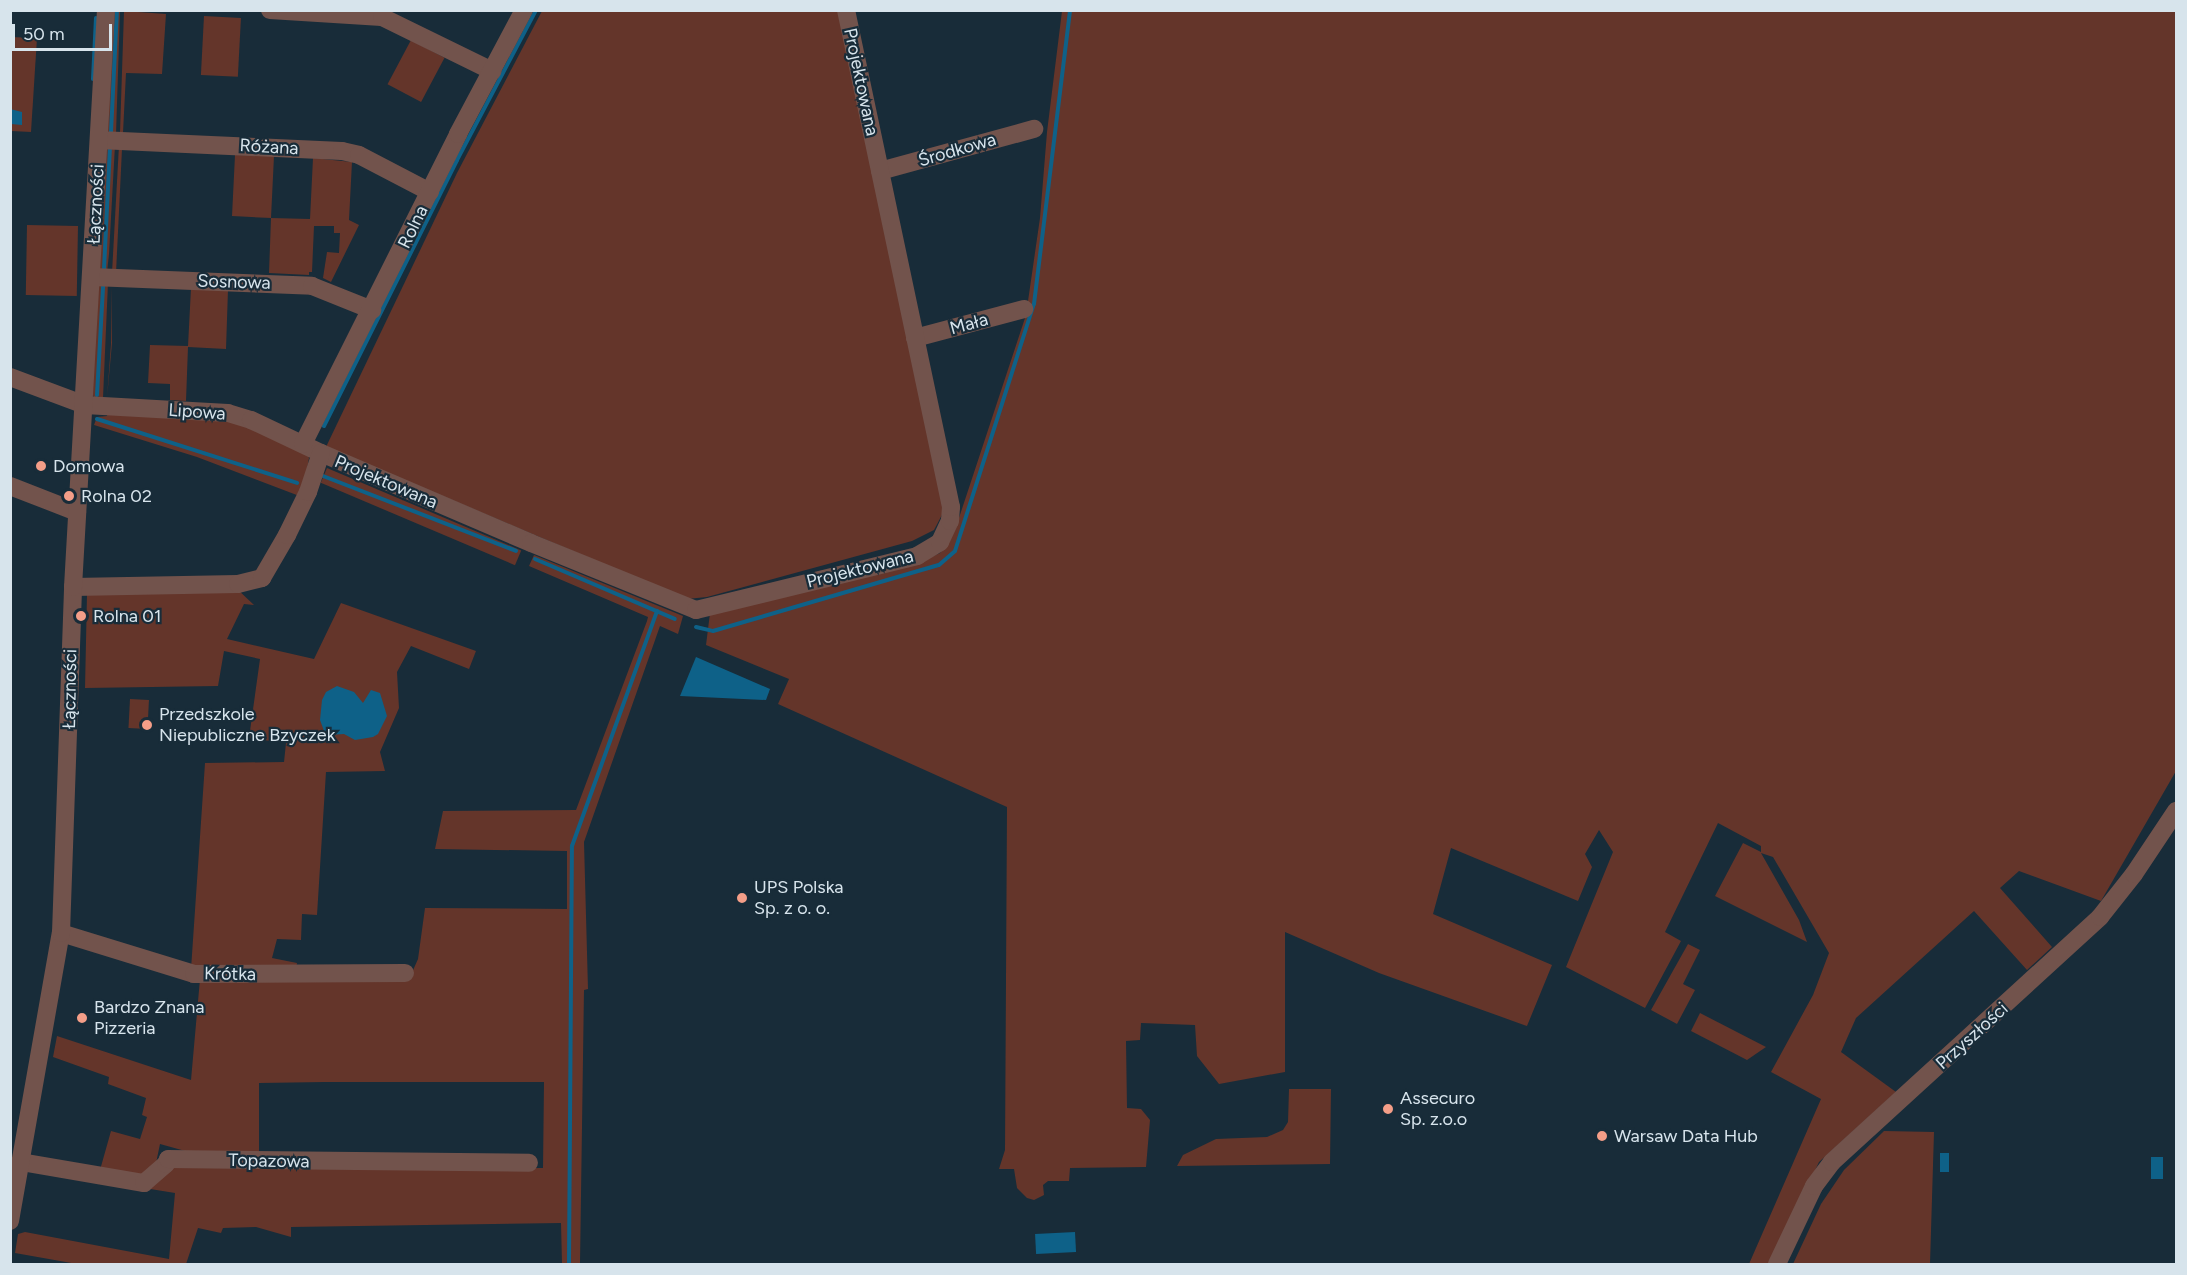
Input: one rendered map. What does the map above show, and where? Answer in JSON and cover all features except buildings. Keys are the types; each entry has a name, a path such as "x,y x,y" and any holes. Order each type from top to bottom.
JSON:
{"street":[{"name":"Łączności","path":"10,1221 61,933 73,587 106,10"},
{"path":"270,10 382,17 492,71"},
{"name":"Rolna","path":"303,444 524,10"},
{"name":"Projektowana","path":"303,444 626,583 696,610 917,556 940,542 950,521 951,507 846,10"},
{"name":"Środkowa","path":"880,171 1034,129"},
{"name":"Różana","path":"99,140 342,151 359,155 430,192"},
{"name":"Sosnowa","path":"92,277 312,286 372,310"},
{"name":"Mała","path":"915,338 1024,309"},
{"name":"Lipowa","path":"10,377 85,405 228,413 257,422 303,444"},
{"path":"73,587 238,584 262,578 288,535 308,492 321,453"},
{"path":"10,486 77,512"},
{"name":"Przyszłości","path":"1777,1264 1814,1186 1832,1162 2100,917 2134,874 2176,811"},
{"name":"Krótka","path":"61,933 203,975 405,973"},
{"name":"Topazowa","path":"21,1162 144,1183 168,1159 529,1163"}],"shaded area":[{"path":"112,11 120,11 116,134 107,131"},
{"path":"124,11 166,14 162,74 126,73 123,133 120,132"},
{"path":"542,11 841,11 944,511 934,530 912,541 707,597 687,599 326,447 457,173"},
{"path":"1062,11 2176,11 2176,771 2101,901 2019,871 2000,888 2052,947 2027,970 1974,911 1856,1018 1841,1052 1896,1092 1819,1162 1770,1264 1749,1264 1821,1099 1771,1072 1813,995 1829,953 1773,857 1761,853 1799,920 1807,942 1715,896 1743,843 1761,852 1761,846 1718,823 1665,932 1681,941 1645,1008 1566,967 1613,852 1599,830 1585,854 1592,867 1578,901 1451,848 1433,914 1552,965 1527,1026 1379,973 1285,932 1285,1072 1219,1084 1197,1056 1195,1025 1141,1023 1140,1040 1126,1041 1127,1108 1141,1109 1150,1120 1146,1167 1070,1168 1069,1181 1048,1181 1043,1185 1044,1195 1034,1200 1027,1198 1017,1188 1014,1169 999,1169 1005,1150 1007,807 778,704 789,679 706,645 710,613 929,558 940,553 948,543 955,530 1026,315 1040,218 1047,132"},
{"path":"204,16 241,18 238,77 201,75"},
{"path":"10,37 37,38 31,132 11,131"},
{"path":"411,40 445,58 421,102 388,84"},
{"path":"115,145 107,272 99,269 106,146"},
{"path":"119,145 122,149 116,273 112,273"},
{"path":"235,155 274,156 271,218 232,216"},
{"path":"313,158 352,162 349,220 359,225 331,282 323,278 327,252 339,253 340,233 334,233 334,226 314,226 312,272 309,272 309,275 269,273 271,218 310,219"},
{"path":"27,225 78,226 77,296 26,295"},
{"path":"98,283 108,283 103,398 97,396 96,400 92,394"},
{"path":"112,285 112,343 107,398 111,344"},
{"path":"191,288 228,290 226,349 188,347 186,401 170,400 170,384 148,383 150,345 188,346"},
{"path":"108,412 240,422 306,451 309,458 302,497 197,457 94,425 97,417 107,416"},
{"path":"327,468 521,550 515,565 321,483"},
{"path":"534,555 683,616 678,634 660,626 584,842 588,989 584,990 580,1264 562,1264 561,1223 291,1227 291,1237 256,1227 223,1228 221,1233 198,1228 186,1264 77,1264 15,1253 18,1234 25,1232 169,1259 175,1193 144,1188 177,1164 291,1169 543,1168 544,1082 325,1082 259,1083 259,1154 196,1154 160,1144 155,1168 142,1177 100,1170 111,1131 140,1139 147,1117 142,1115 146,1098 108,1084 109,1077 53,1057 57,1036 191,1080 200,979 410,977 418,959 425,908 567,909 567,851 435,849 443,811 576,810 647,621 648,617 529,566"},
{"path":"236,588 254,605 244,604 227,639 314,659 341,603 476,651 469,669 411,646 397,672 399,708 380,752 385,771 326,772 317,915 302,914 301,940 277,939 272,958 297,963 296,969 191,969 205,763 284,762 286,743 249,738 260,659 224,651 218,686 85,688 87,594"},
{"path":"130,699 149,700 147,729 128,728"},
{"path":"1688,944 1700,950 1683,984 1695,990 1677,1024 1651,1010"},
{"path":"1700,1013 1766,1047 1747,1060 1691,1031"},
{"path":"1289,1089 1331,1089 1330,1164 1177,1166 1183,1155 1216,1139 1267,1137 1283,1130 1288,1122"},
{"path":"1884,1131 1934,1132 1930,1264 1793,1264 1821,1204 1844,1170"}],"water":[{"path":"10,109 22,112 22,125 11,124"},
{"path":"696,657 770,689 766,700 680,696"},
{"path":"337,686 354,692 363,703 371,690 380,693 387,716 378,734 355,740 344,734 329,735 324,731 320,720 322,700 326,692"},
{"path":"1940,1153 1949,1153 1949,1172 1940,1172"},
{"path":"2151,1157 2163,1157 2163,1179 2151,1179"},
{"path":"1075,1232 1076,1252 1036,1254 1035,1234"}],"waterway":[{"path":"111,132 117,10"},
{"path":"324,426 457,160 536,10"},
{"path":"696,627 713,631 939,565 955,551 1034,304 1070,10"},
{"path":"93,79 96,18"},
{"path":"104,269 110,147"},
{"path":"97,395 103,286"},
{"path":"97,419 297,483"},
{"path":"323,476 516,551"},
{"path":"535,559 675,619"},
{"path":"569,1264 572,846 657,611"}],"place":[{"name":"Domowa","path":"41,466"},
{"name":"Rolna 02","path":"69,496"},
{"name":"Rolna 01","path":"81,616"},
{"name":"Przedszkole Niepubliczne Bzyczek","path":"147,725"},
{"name":"UPS Polska Sp. z o. o.","path":"742,898"},
{"name":"Bardzo Znana Pizzeria","path":"82,1018"},
{"name":"Assecuro Sp. z.o.o","path":"1388,1109"},
{"name":"Warsaw Data Hub","path":"1602,1136"}]}
